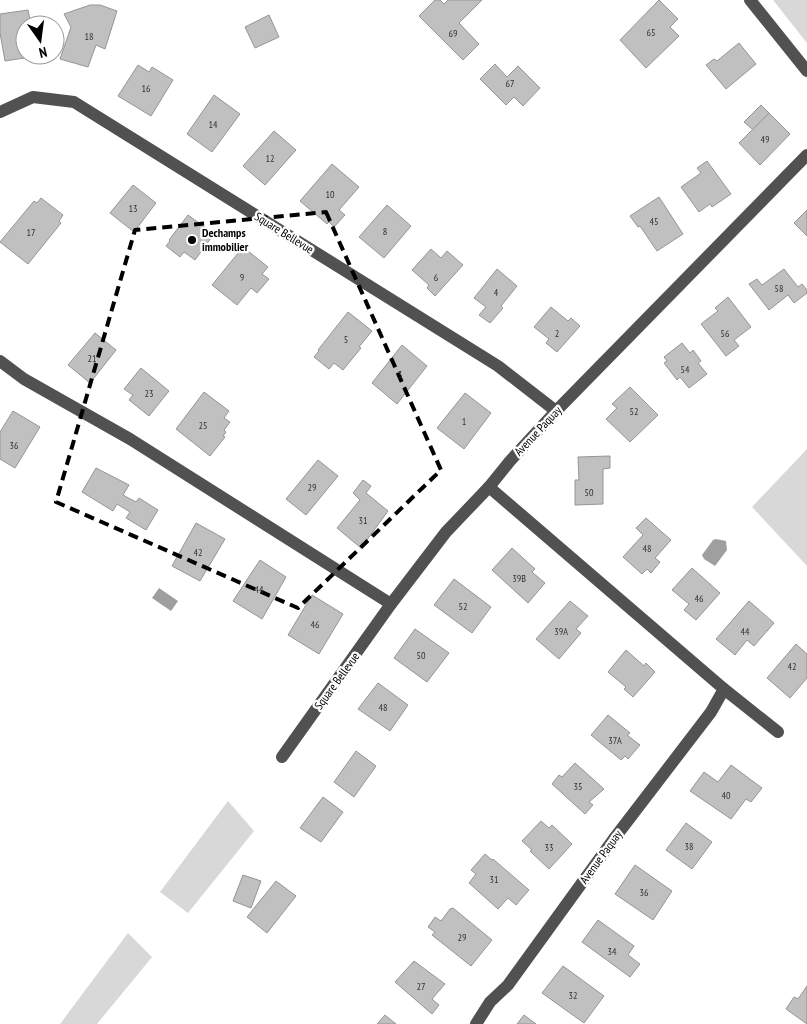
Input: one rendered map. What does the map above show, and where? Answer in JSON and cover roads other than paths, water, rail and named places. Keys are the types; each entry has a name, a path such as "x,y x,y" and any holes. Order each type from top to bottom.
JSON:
{"street":[{"path":"750,0 807,71"},
{"name":"Square Bellevue","path":"0,112 33,97 74,102 498,366 556,411"},
{"name":"Avenue Paquay","path":"489,487 556,411 807,155"},
{"path":"0,361 24,378 130,439 391,604"},
{"path":"489,487 724,689 778,732"},
{"name":"Square Bellevue","path":"282,757 391,604 446,532 489,487"},
{"name":"Avenue Paquay","path":"476,1024 490,1002 508,985 613,840 711,712 724,689"}],"place":[{"name":"Dechamps immobilier","path":"192,240"}]}
